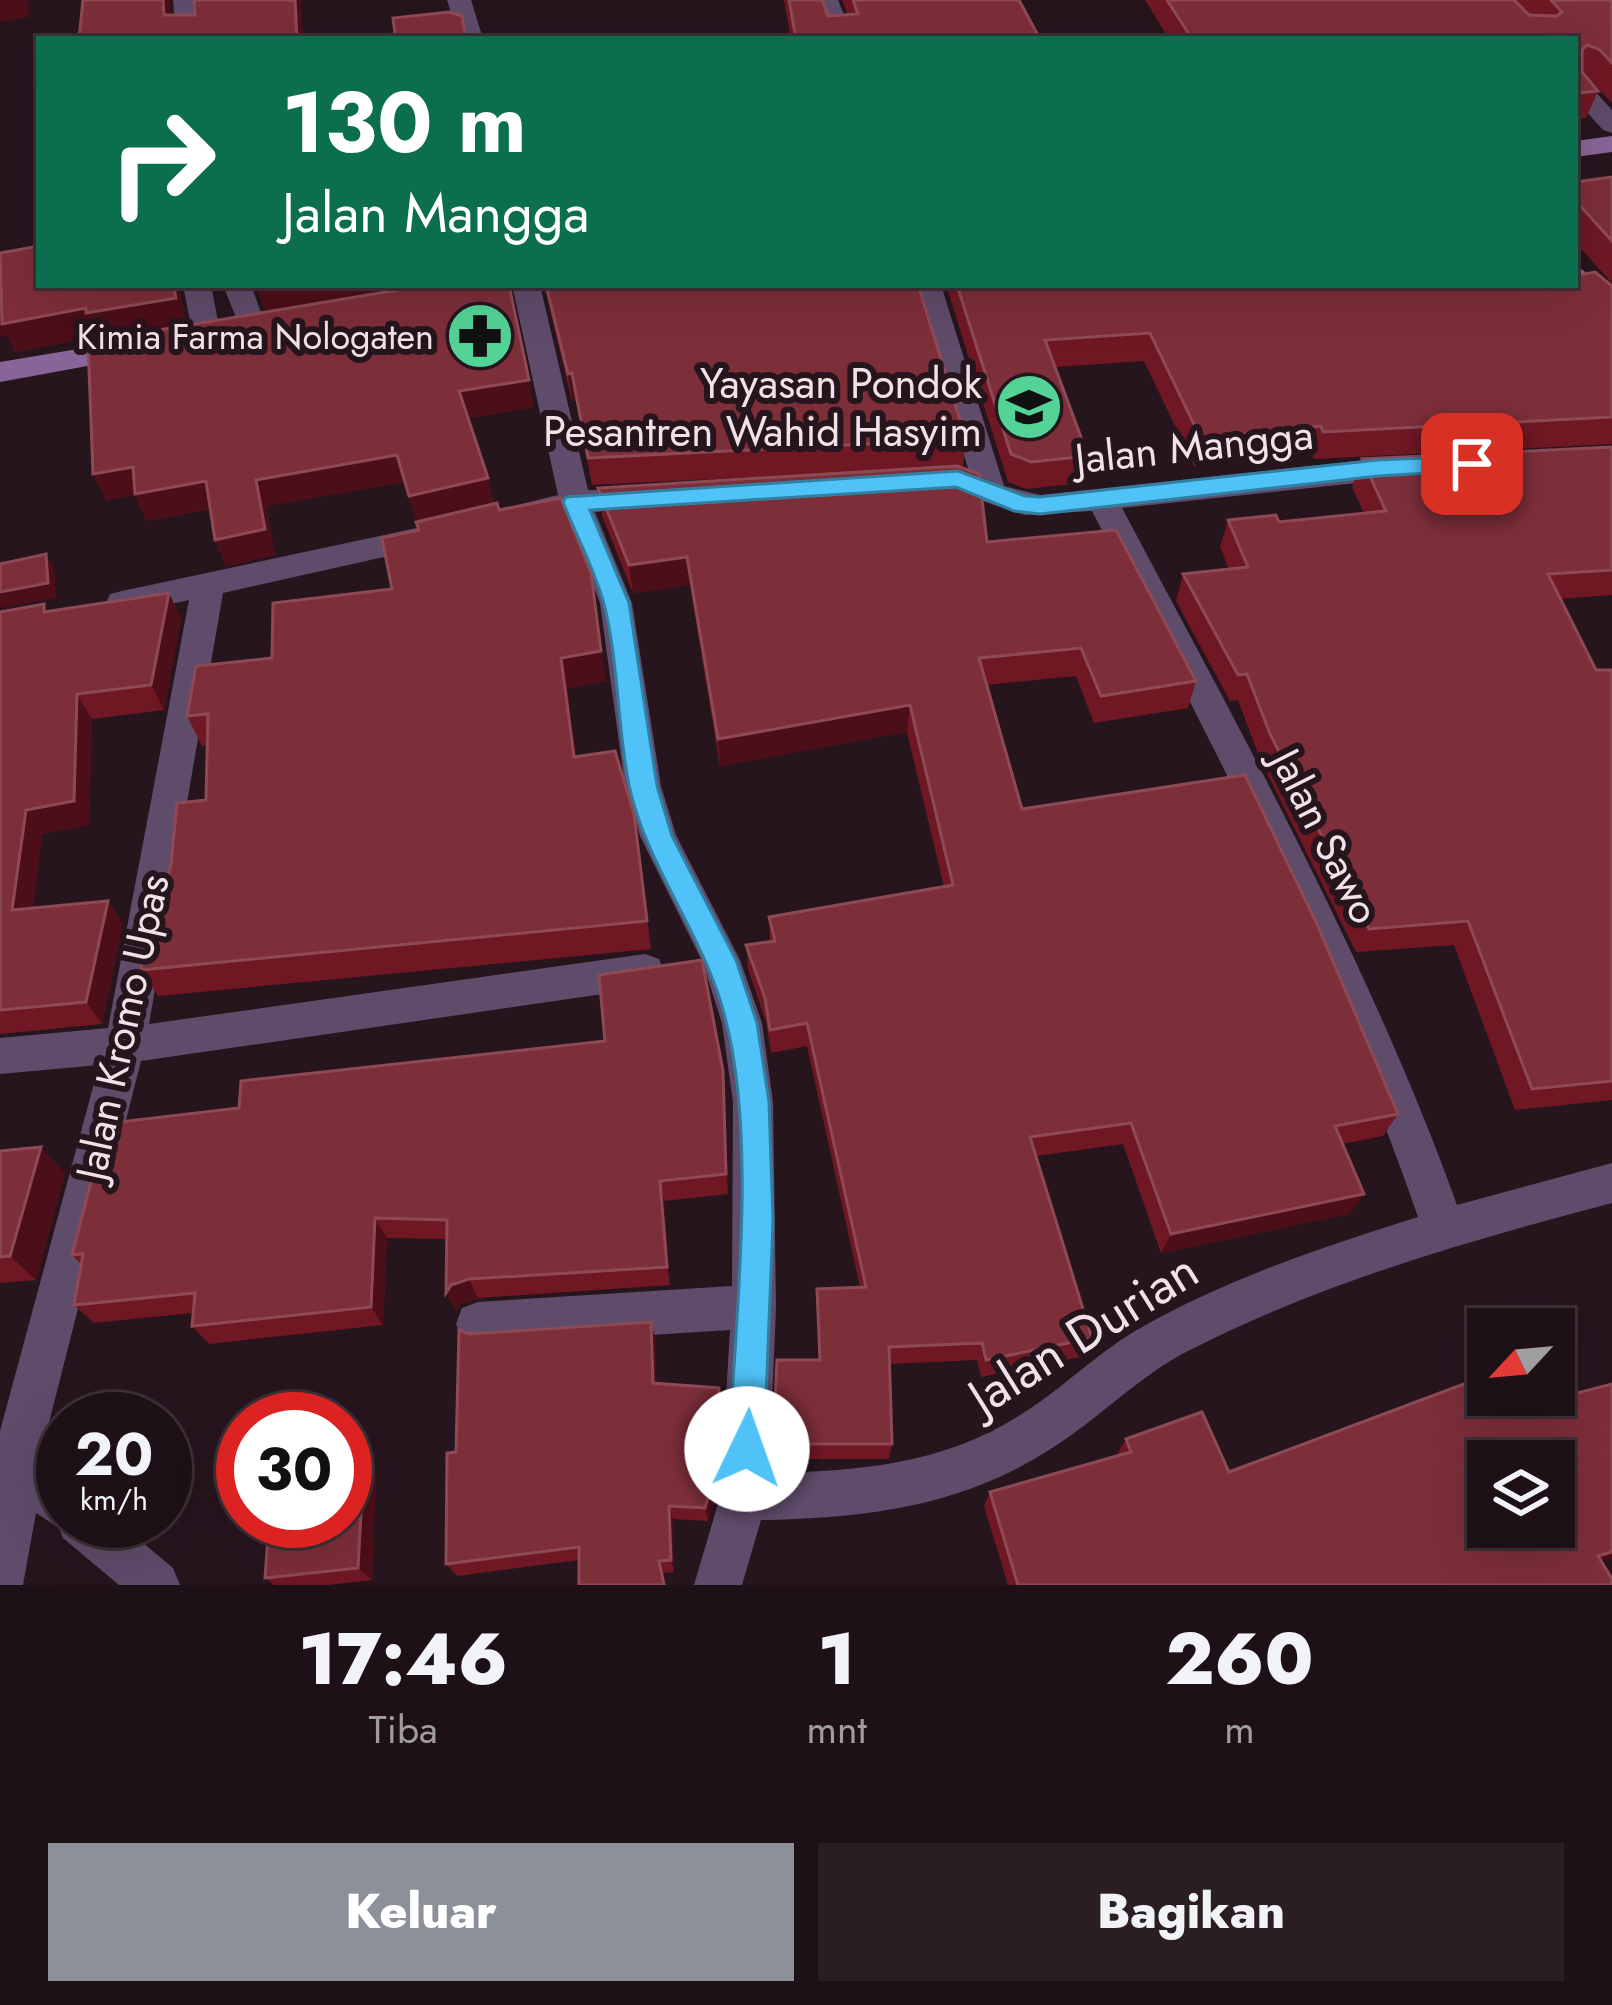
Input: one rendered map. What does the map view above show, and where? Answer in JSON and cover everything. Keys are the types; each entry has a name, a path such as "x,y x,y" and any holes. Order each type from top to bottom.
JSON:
{"main road":[{"path":"1578,149 1612,144"},
{"path":"1578,277 1612,305"},
{"path":"0,372 265,327"}],"street":[{"path":"185,0 188,36"},
{"path":"459,0 470,36"},
{"path":"826,0 841,36"},
{"path":"1578,87 1612,125"},
{"path":"184,340 195,288"},
{"path":"239,288 265,327"},
{"path":"527,288 574,502 616,603 643,786 658,836 721,960 742,1023 753,1102 754,1307 745,1497 718,1585"},
{"path":"928,288 990,491"},
{"name":"Jalan Mangga","path":"890,483 958,479 1022,505 1425,466"},
{"path":"92,608 208,587 574,502 687,496"},
{"name":"Jalan Sawo","path":"1101,499 1345,969 1443,1226"},
{"name":"Jalan Kromo Upas","path":"0,1582 12,1522 8,1461 125,1045 208,587"},
{"path":"0,1056 125,1045 721,960"},
{"name":"Jalan Durian","path":"745,1497 862,1494 968,1471 1033,1434 1167,1337 1263,1292 1443,1226 1612,1184"},
{"path":"478,1324 754,1307"},
{"path":"8,1461 36,1484"},
{"path":"112,1548 156,1585"}],"building":[{"path":"83,0 163,0 164,15 195,15 194,0 295,0 297,36 79,36"},
{"path":"789,0 822,0 828,16 858,14 853,0 1019,0 1038,36 795,36"},
{"path":"1167,0 1514,0 1529,15 1557,16 1562,12 1551,0 1612,0 1612,63 1599,49 1587,45 1582,50 1582,72 1598,91 1578,93 1578,36 1190,36"},
{"path":"449,12 462,16 465,36 374,36 395,34 393,18"},
{"path":"1612,177 1612,241 1578,203 1578,182"},
{"path":"36,247 36,288 174,288 176,298 2,324 0,253"},
{"path":"1595,272 1612,286 1612,417 1323,432 1321,426 1201,439 1150,333 1045,340 1088,456 1031,462 1011,454 958,288 1578,288 1578,275"},
{"path":"409,288 510,288 529,380 459,391 488,478 409,496 397,455 256,480 265,529 215,540 206,481 135,494 133,467 93,474 88,342"},
{"path":"547,288 919,288 966,439 588,458 572,373 568,374"},
{"path":"1612,447 1612,570 1548,574 1596,670 1612,670 1612,1081 1532,1089 1468,921 1369,929 1270,734 1247,674 1238,675 1183,574 1248,567 1228,520 1276,515 1279,522 1386,511 1362,459"},
{"path":"957,466 979,474 987,542 1116,530 1196,681 1101,696 1081,648 979,658 1022,809 1245,775 1317,924 1398,1114 1335,1126 1364,1194 1171,1234 1131,1123 1030,1137 1092,1338 986,1360 982,1343 889,1347 892,1444 773,1444 777,1360 820,1360 817,1289 866,1287 807,1023 770,1030 765,998 746,945 775,941 769,917 953,885 910,705 718,739 687,557 629,565 598,488"},
{"path":"561,498 591,573 601,651 561,658 574,757 615,751 634,814 647,921 141,970 155,891 165,890 171,864 177,803 206,800 208,714 187,716 196,666 272,658 273,603 392,589 382,538 419,530 416,522 497,503 499,510"},
{"path":"46,554 48,583 0,592 0,564"},
{"path":"169,593 151,685 77,694 74,801 26,810 12,910 108,901 86,1002 0,1010 0,612 44,604 44,612"},
{"path":"702,960 723,1071 726,1174 660,1181 667,1267 469,1279 451,1285 446,1293 447,1220 375,1218 371,1307 192,1326 195,1293 74,1305 83,1254 72,1255 100,1147 116,1146 119,1122 239,1108 241,1081 605,1041 599,975"},
{"path":"41,1147 10,1256 0,1257 0,1151"},
{"path":"651,1322 653,1383 719,1388 713,1483 705,1508 669,1506 671,1560 659,1561 664,1585 579,1585 579,1547 446,1564 447,1453 456,1452 459,1330 470,1334"},
{"path":"1467,1383 1467,1416 1575,1416 1575,1394 1612,1384 1612,1552 1598,1556 1612,1585 1018,1585 990,1492 1131,1452 1126,1439 1202,1412 1229,1472"},
{"path":"267,1548 359,1548 358,1568 265,1578"}],"place":[{"name":"Kimia Farma Nologaten","path":"480,336"},
{"name":"Yayasan Pondok Pesantren Wahid Hasyim","path":"1029,407"}],"route":[{"path":"747,1449 757,1220 753,1102 742,1023 721,960 658,836 643,786 616,603 574,502 958,479 1022,505 1040,506 1378,468 1472,464"}]}
